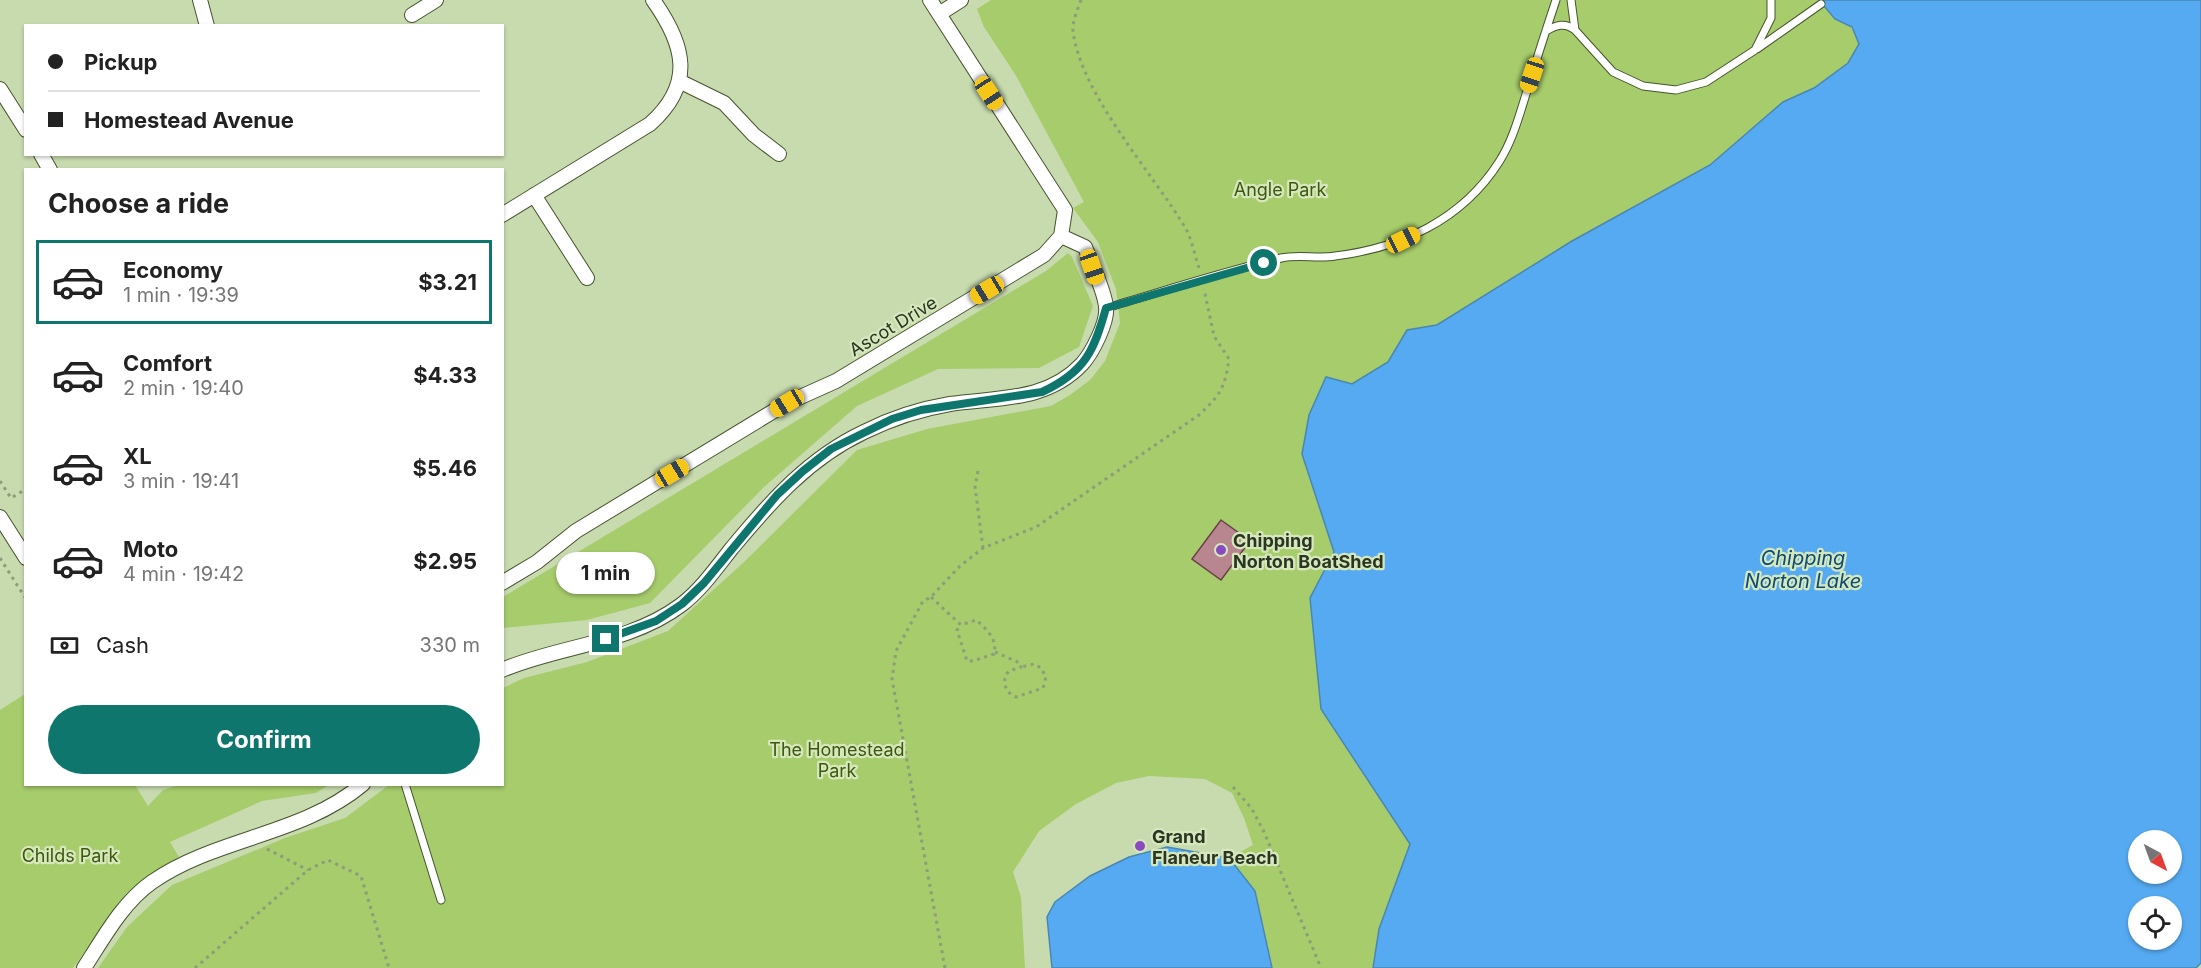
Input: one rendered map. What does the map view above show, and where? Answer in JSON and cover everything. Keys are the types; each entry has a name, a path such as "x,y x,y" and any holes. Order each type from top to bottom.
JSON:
{"street":[{"path":"200,0 206,24"},
{"path":"412,15 436,0"},
{"path":"504,215 650,124 664,112 673,98 682,64 680,48 672,30 653,0"},
{"path":"504,669 528,659 626,634 656,621 682,604 704,583 777,495 831,449 892,419 921,410 1042,392 1057,385 1083,363 1097,342 1106,308 1085,247 1061,236 1065,210 930,0"},
{"path":"939,14 961,0"},
{"path":"679,81 724,103 754,135 779,154"},
{"path":"0,89 24,127"},
{"path":"534,195 587,278"},
{"name":"Ascot Drive","path":"504,582 537,562 576,531 787,403 836,381 1044,255 1061,236"},
{"path":"0,517 24,555"},
{"path":"84,968 128,903 151,882 192,860 306,820 333,807 360,786"}],"lane":[{"path":"1106,308 1284,258 1332,257 1373,251 1434,225 1456,210 1478,189 1498,163 1511,140 1556,0"},
{"path":"1571,0 1575,30"},
{"path":"1755,50 1771,18 1771,0"},
{"path":"1546,31 1561,25 1570,26 1613,72 1643,86 1676,90 1706,82 1821,4"},
{"path":"406,786 441,900"}],"path":[{"path":"945,968 892,679 896,651 923,601 931,597 960,566 983,548 1036,527 1199,415 1214,401 1226,382 1229,359 1214,336 1202,280 1188,232 1095,91 1080,57 1073,29 1081,0"},
{"path":"978,471 975,487 983,548"},
{"path":"0,481 11,498 24,490"},
{"path":"0,558 24,596"},
{"path":"931,597 961,625"},
{"path":"995,652 988,631 976,620 961,625 957,630 967,661 973,662 995,652 1018,661 1021,667"},
{"path":"1034,664 1041,668 1046,677 1043,688 1016,697 1010,694 1005,687 1005,676 1009,671 1021,667 1034,664"},
{"path":"1233,787 1252,809 1264,832 1321,968"},
{"path":"265,848 308,870"},
{"path":"195,968 308,870 328,860 361,876 389,968"}],"green space":[{"path":"991,0 1822,0 1835,19 1851,27 1859,44 1848,63 1814,88 1783,102 1710,165 1572,241 1437,325 1407,330 1388,362 1352,384 1327,378 1302,454 1334,552 1310,598 1321,709 1410,844 1379,929 1373,968 1272,968 1255,891 1229,858 1253,845 1232,793 1205,779 1149,776 1116,783 1076,804 1039,831 1013,872 1021,897 1025,968 98,968 127,927 172,885 285,838 345,818 388,786 504,786 504,688 524,678 587,662 668,631 743,563 857,450 927,429 1051,406 1090,380 1105,361 1120,323 1116,289 1098,242 1073,208 1084,202 1015,74 984,27 977,9"},
{"path":"1068,253 1072,257 1093,306 1079,347 1039,368 938,369 857,406 764,487 650,603 587,620 504,628 504,596 1046,271"},
{"name":"Childs Park","path":"24,695 24,786 136,786 148,806 163,790 175,786 327,786 316,793 262,801 170,842 179,857 128,892 73,968 0,968 0,710"}],"water":[{"name":"Chipping Norton Lake","path":"1819,0 2201,0 2201,963 2196,968 1373,968 1379,929 1410,844 1321,709 1310,598 1334,552 1302,454 1309,415 1326,377 1352,384 1388,362 1407,330 1437,325 1572,241 1710,165 1783,102 1814,88 1848,63 1859,44 1852,27 1835,19"},
{"path":"1167,847 1229,858 1255,891 1272,968 1052,968 1047,917 1055,902 1090,876 1129,857"}],"building":[{"name":"Chipping Norton BoatShed","path":"1221,520 1250,541 1221,580 1192,559"}],"place":[{"name":"Chipping Norton BoatShed","path":"1221,550"},
{"name":"Grand Flaneur Beach","path":"1140,846"}],"route":[{"path":"606,639 626,634 656,621 682,604 704,583 777,495 831,449 892,419 921,410 1042,392 1057,385 1083,363 1097,342 1106,308 1264,263"}],"park label":[{"name":"Angle Park","path":"1280,189"},
{"name":"The Homestead Park","path":"837,759"}]}
